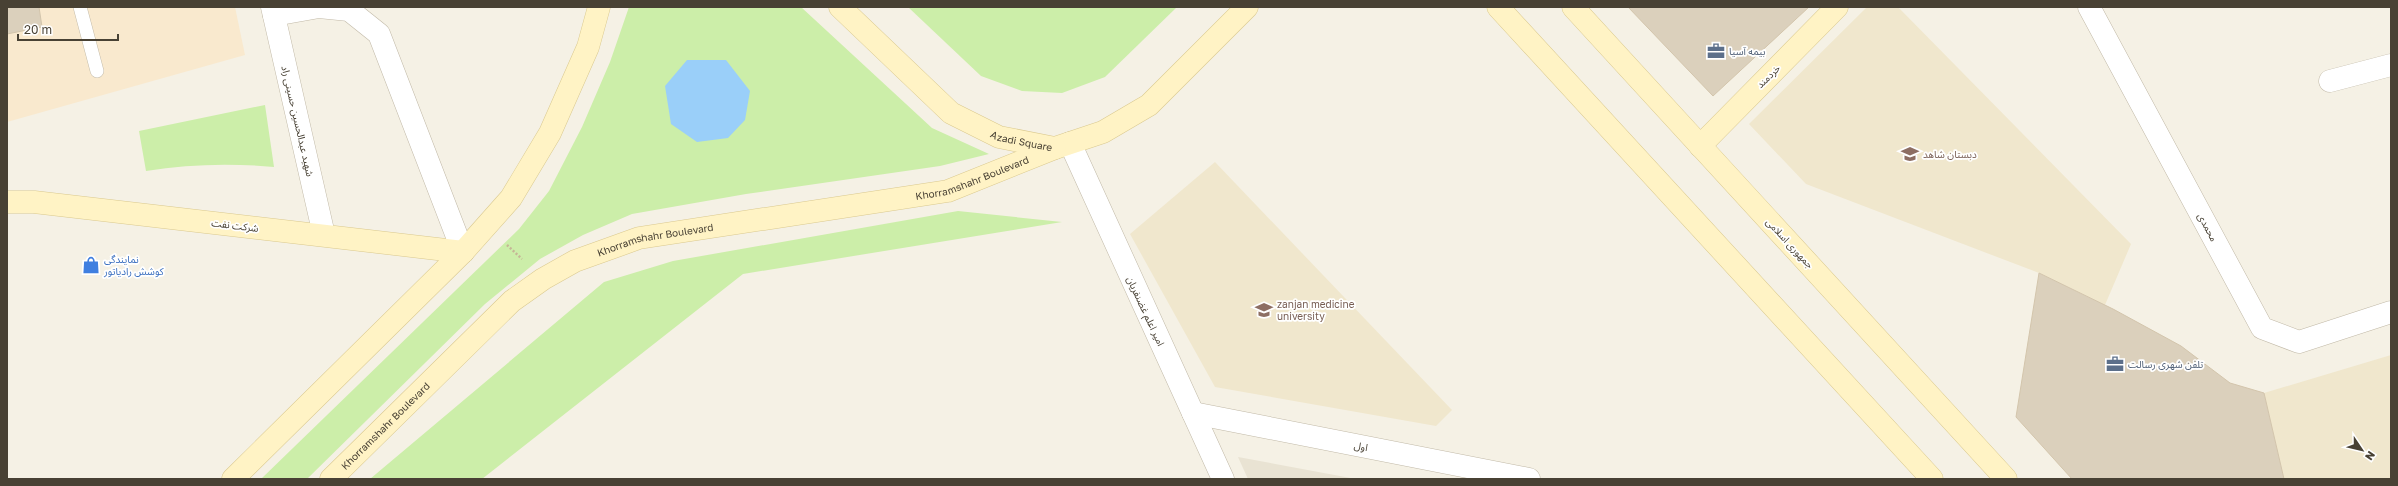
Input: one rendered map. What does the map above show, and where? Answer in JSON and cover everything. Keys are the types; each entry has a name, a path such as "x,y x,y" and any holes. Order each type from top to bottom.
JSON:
{"main road":[{"path":"233,479 463,252 511,198 550,134 588,47 600,7"},
{"name":"Azadi Square","path":"840,7 951,113 998,137 1062,146 1103,132 1149,105 1247,7"},
{"path":"1498,7 1932,479"},
{"name":"جمهوری اسلامی","path":"1573,7 2006,479"},
{"name":"خردمند","path":"1700,146 1837,7"},
{"name":"Khorramshahr Boulevard","path":"331,479 512,301 543,279 575,261 639,238 948,191 1062,146"},
{"name":"شرکت نفت","path":"7,202 34,202 463,252"}],"street":[{"path":"273,11 319,7 349,10 379,34 463,252"},
{"name":"محمدی","path":"2089,7 2262,328 2299,342 2391,312"},
{"name":"شهید عبدالحسین حسینی راد","path":"273,11 324,236"},
{"path":"2330,81 2391,65"},
{"name":"امیر اعلم غضنفریان","path":"1062,146 1193,413 1223,479"},
{"name":"اول","path":"1193,413 1529,479"}],"lane":[{"path":"80,7 97,71"}],"path":[{"path":"486,225 543,279"}],"shaded area":[{"path":"7,7 235,7 245,55 7,122"},
{"name":"دبستان شاهد","path":"1867,7 1898,7 2131,244 2105,305 2039,273 1806,184 1749,124"},
{"name":"zanjan medicine university","path":"1215,162 1452,410 1436,426 1215,387 1130,234"},
{"path":"2391,355 2391,479 2284,479 2264,393"},
{"path":"1238,457 1356,479 1248,479"}],"green space":[{"path":"629,7 801,7 932,128 989,154 940,166 746,194 632,214 583,235 540,259 485,304 307,479 261,479 519,229 549,191 582,127 610,62"},
{"path":"908,7 1177,7 1105,77 1062,93 1022,91 981,76"},
{"path":"265,105 274,167 210,165 146,171 139,131"},
{"path":"958,211 1062,222 743,274 482,479 370,479 604,282 673,261"}],"water":[{"path":"687,60 726,60 750,91 745,120 728,138 697,142 671,124 665,86"}],"building":[{"path":"7,7 39,7 42,27 7,34"},
{"name":"بیمه آسیا","path":"1628,7 1809,7 1713,96"},
{"name":"تلفن شهری رسالت","path":"2039,273 2113,309 2181,346 2230,383 2264,393 2284,479 2072,479 2016,417"}],"place":[{"name":"بیمه آسیا","path":"1716,51"},
{"name":"دبستان شاهد","path":"1910,154"},
{"name":"نمایندگی کوشش رادیاتور","path":"91,265"},
{"name":"zanjan medicine university","path":"1264,310"},
{"name":"تلفن شهری رسالت","path":"2115,364"}]}
